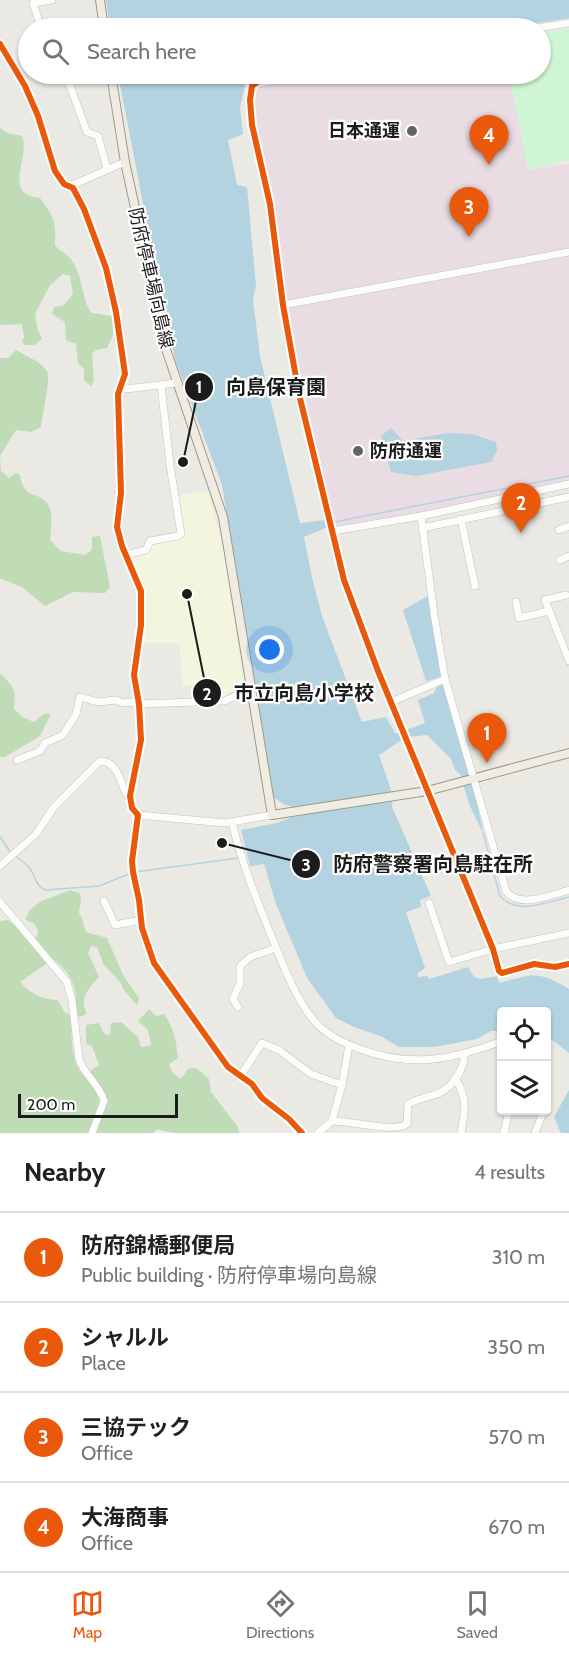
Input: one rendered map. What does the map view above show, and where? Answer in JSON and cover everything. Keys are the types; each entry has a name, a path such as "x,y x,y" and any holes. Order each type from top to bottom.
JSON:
{"main road":[{"path":"100,0 103,18"},
{"name":"防府停車場向島線","path":"113,84 125,162 166,349 223,517 272,815"},
{"path":"272,815 427,790 569,753"}],"street":[{"path":"38,18 33,3 52,0"},
{"path":"551,26 569,23"},
{"path":"0,44 18,74"},
{"path":"24,84 38,116 55,171 64,184 73,188 84,209 111,284 125,374 117,405 121,493 117,527 142,599 134,675 139,704 140,748 130,796 132,808 138,815 232,822 272,815"},
{"path":"69,84 87,132 98,136 107,169"},
{"path":"255,84 251,89 252,125 270,204 283,305 299,394 344,580 378,671 493,949 499,971 502,974 534,964 555,967 569,964"},
{"path":"70,186 125,162"},
{"path":"283,305 569,252"},
{"path":"121,387 126,389 176,383"},
{"path":"126,555 146,550 150,541 181,534 161,385"},
{"path":"333,531 421,516 569,484"},
{"path":"422,528 569,497"},
{"path":"421,516 445,679 506,891 514,898 526,900 569,890"},
{"path":"462,519 476,586"},
{"path":"559,530 569,525"},
{"path":"560,560 569,556"},
{"path":"566,595 545,600 569,661"},
{"path":"516,602 519,618 549,611"},
{"path":"392,702 445,679"},
{"path":"17,760 40,751 45,743 63,735 76,714 80,697 98,702 116,700 139,704 225,701 252,687"},
{"path":"0,866 36,834 54,807 100,761 104,760 112,764 126,794 130,796"},
{"path":"138,815 132,861 148,950 161,975 228,1067 252,1084 262,1098 289,1119 302,1133"},
{"path":"232,822 276,948 298,995 313,1018 328,1033 349,1045 381,1057 398,1060 433,1059 464,1054 497,1042"},
{"path":"104,901 115,925 141,920"},
{"path":"0,902 70,988 82,1069 99,1090 104,1101 92,1133"},
{"path":"429,903 449,962 493,949 569,933"},
{"path":"238,1007 233,999 240,983 240,966 250,957 276,948"},
{"path":"241,1075 262,1043 279,1050 312,1074 342,1085"},
{"path":"318,1133 332,1121 342,1085 349,1045"},
{"path":"332,1121 400,1132 407,1124 410,1103 440,1092 455,1078 464,1063 464,1054"},
{"path":"455,1078 464,1100 465,1115 461,1133"},
{"path":"504,1133 508,1115"},
{"path":"535,1133 542,1115"}],"shaded area":[{"path":"256,84 511,84 528,170 569,164 569,484 333,531 299,394 270,204 252,125 251,89"},
{"path":"208,491 223,548 244,683 221,698 220,683 183,686 179,643 142,643 146,601 129,555 149,551 152,542 184,538 178,495"}],"green space":[{"path":"569,29 569,160 528,170 511,84 551,84 551,32"},
{"path":"0,128 7,133 22,136 24,144 20,182 22,190 28,195 40,198 48,210 54,225 55,245 76,268 85,301 91,313 112,316 113,335 107,348 96,350 92,354 94,381 91,386 84,380 84,369 78,363 76,344 66,340 65,322 52,314 54,307 63,306 73,294 70,276 63,274 50,285 35,314 42,339 34,345 25,345 22,342 24,337 22,324 0,325"},
{"path":"16,350 37,362 47,371 46,398 41,427 31,432 16,430 0,456 0,358 8,358"},
{"path":"0,456 1,471 9,478 16,473 20,475 25,489 41,498 49,506 50,540 61,551 85,555 92,550 92,537 100,536 110,587 105,593 73,592 45,606 23,588 0,578"},
{"path":"0,673 13,689 14,709 24,718 34,722 44,714 51,714 40,736 5,757 0,757"},
{"path":"70,890 79,893 81,898 79,913 86,932 107,938 124,977 139,998 137,1005 104,965 97,947 91,946 88,953 99,977 84,998 87,1014 79,1017 72,981 66,971 53,959 20,982 37,995 58,1000 64,1012 72,1016 72,1047 83,1075 99,1065 92,1046 86,1044 86,1025 99,1023 104,1034 110,1035 111,1023 121,1022 138,1037 141,1047 151,1045 148,1030 138,1021 149,1009 156,1016 164,1014 172,1030 178,1058 169,1064 172,1072 181,1079 188,1069 196,1068 209,1079 211,1092 238,1127 239,1133 174,1133 157,1129 153,1133 0,1133 0,921 8,920 15,926 23,926 31,936 37,937 38,931 35,924 26,920 28,913 43,900"}],"water":[{"path":"106,0 569,0 569,18 551,21 551,18 109,18"},
{"path":"120,84 245,84 240,108 243,134 228,140 237,185 247,187 256,286 253,299 260,356 300,523 326,520 328,527 304,537 322,616 362,722 386,717 395,733 400,733 403,739 379,755 393,796 392,807 431,896 420,900 421,907 406,912 425,968 418,973 418,977 428,976 429,979 468,967 474,977 481,979 497,976 499,983 520,977 542,976 558,983 569,989 569,1053 551,1039 551,1007 497,1007 497,1031 491,1031 477,1039 435,1047 399,1047 380,1036 336,1018 307,978 276,904 264,864 250,866 241,830 277,823 294,816 294,807 285,805 273,797 222,485 176,362 163,307"},
{"path":"391,428 403,441 448,433 472,434 496,442 497,451 491,462 416,476 391,472 381,436"},
{"path":"428,596 441,677 426,681 403,610"},
{"path":"442,683 477,801 483,833 469,804 460,774 455,770 451,759 427,735 408,737 406,730 425,723 418,700 434,693 438,684"},
{"path":"569,1090 569,1133 561,1133 554,1117"}],"waterway":[{"path":"334,522 569,476"},
{"path":"483,833 500,896 507,902 533,906 569,897"},
{"path":"0,837 11,853"},
{"path":"15,856 28,866 37,884 45,890 99,886 131,873"},
{"path":"135,872 238,858"}],"cycle path":[{"path":"0,44 18,74"},
{"path":"24,84 38,116 55,171 64,184 73,188 84,209 106,268 116,312 125,374 118,394 121,493 117,527 122,546 141,591 141,625 134,675 139,704 141,740 130,796 132,808 138,815 132,861 142,928 154,963 228,1067 252,1084 262,1098 289,1119 302,1133"},
{"path":"255,84 252,86 250,100 252,125 270,204 283,305 299,394 344,580 378,671 493,949 499,971 502,973 534,964 555,967 569,964"}],"place":[{"name":"日本通運","path":"412,131"},
{"name":"大海商事","path":"489,165"},
{"name":"三協テック","path":"469,237"},
{"name":"防府通運","path":"358,451"},
{"name":"向島保育園","path":"183,462"},
{"name":"シャルル","path":"521,533"},
{"name":"市立向島小学校","path":"187,594"},
{"name":"防府錦橋郵便局","path":"487,763"},
{"name":"防府警察署向島駐在所","path":"222,843"}]}
